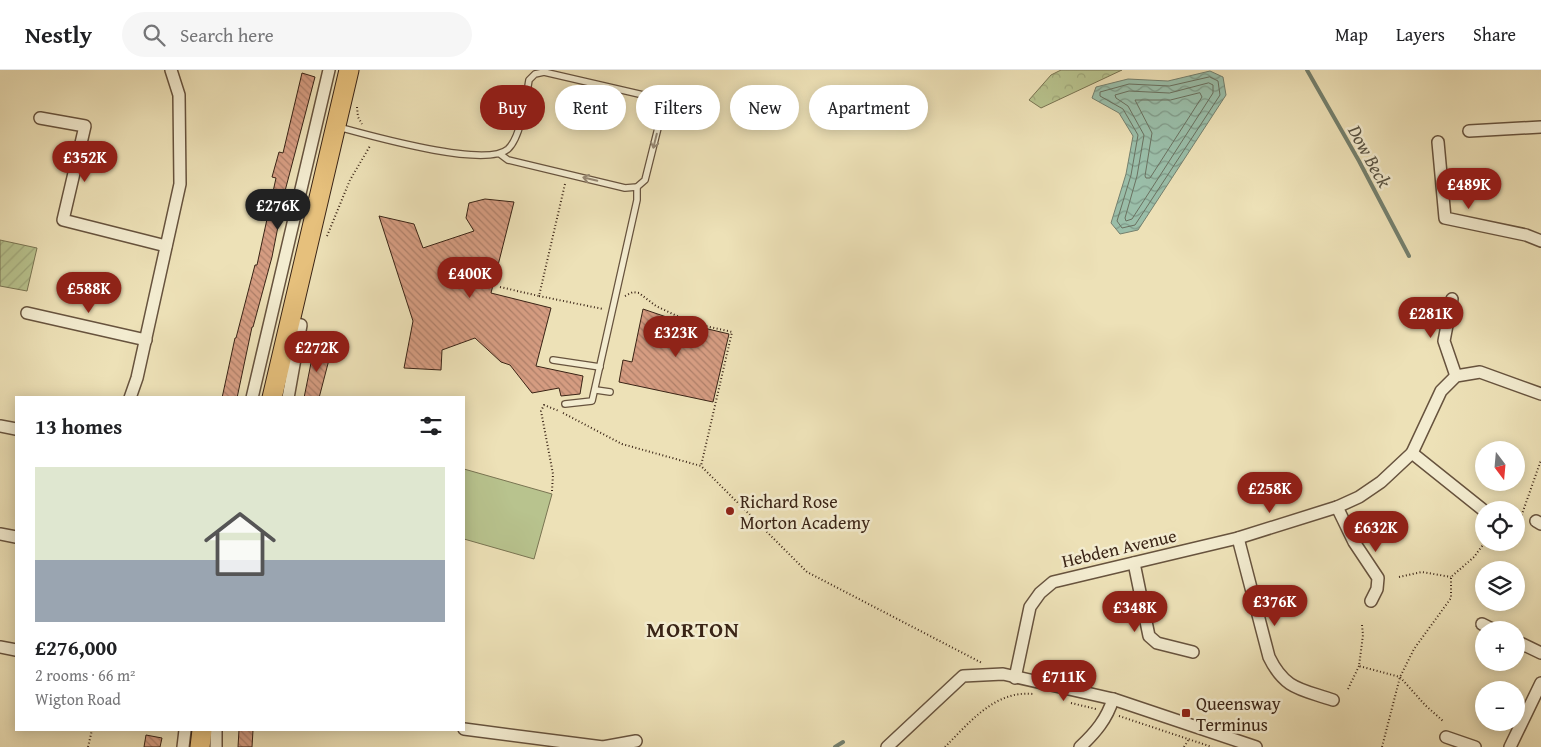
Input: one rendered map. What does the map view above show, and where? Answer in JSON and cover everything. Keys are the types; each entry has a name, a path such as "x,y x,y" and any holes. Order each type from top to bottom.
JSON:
{"main road":[{"path":"272,396 349,70"},
{"path":"200,747 202,731"}],"street":[{"path":"131,396 146,340 180,184 179,94 171,70"},
{"path":"252,396 329,70"},
{"path":"40,118 85,126 64,220 166,246"},
{"path":"1468,131 1541,126"},
{"path":"1438,142 1445,218 1526,235 1541,241"},
{"path":"1452,299 1444,341 1456,376 1480,372 1541,394"},
{"path":"26,313 146,340"},
{"path":"288,396 301,325 289,323"},
{"name":"Hebden Avenue","path":"1015,678 1030,607 1040,593 1053,582 1238,538 1337,507 1359,496 1381,482 1412,453 1441,391 1456,376"},
{"path":"0,426 15,430"},
{"path":"1412,453 1475,503"},
{"path":"1337,507 1354,542 1378,578 1377,589 1371,601"},
{"path":"0,534 15,537"},
{"path":"1238,538 1269,657 1276,672 1290,686 1333,700"},
{"path":"1134,563 1149,636 1157,643 1171,648 1194,652"},
{"path":"1525,645 1541,653"},
{"path":"0,647 15,650"},
{"path":"887,747 963,676 1003,674 1113,700 1256,747"},
{"path":"1510,747 1541,683"},
{"path":"1080,747 1100,726 1109,713 1113,700"},
{"path":"465,729 603,746 636,741"},
{"path":"183,747 186,731"},
{"path":"216,731 216,747"},
{"path":"503,747 505,735"},
{"path":"1446,737 1475,747"}],"lane":[{"path":"336,127 442,152 500,154 508,160 625,188 637,187 645,180 662,112 659,103 652,97 544,72 535,74 530,80 515,138 509,148 500,154"},
{"path":"565,404 592,401 596,390 637,200 637,187"},
{"path":"553,360 600,367"},
{"path":"596,390 610,392"}],"path":[{"path":"324,243 350,180 376,130 364,126 358,117 357,100"},
{"path":"539,296 567,174"},
{"path":"500,286 539,296 613,309 628,295 633,292 639,293 656,306 692,323 732,332 701,466"},
{"path":"552,491 553,474 541,411 544,404 622,444 701,466 807,572 982,663"},
{"path":"1525,506 1541,460"},
{"path":"1382,747 1400,677 1414,649 1451,598 1451,577 1478,551"},
{"path":"1399,577 1422,572 1451,577"},
{"path":"1348,689 1359,666 1362,625"},
{"path":"1359,666 1400,677 1443,721"},
{"path":"945,747 979,713 1007,695 1024,693 1041,695"},
{"path":"1069,702 1098,710"},
{"path":"1119,716 1189,739 1204,746 1212,747"},
{"path":"88,747 92,731"},
{"path":"1184,747 1189,739"}],"green space":[{"path":"1061,70 1122,70 1041,108 1029,100 1051,75"},
{"path":"0,240 37,248 27,291 0,286"},
{"path":"465,469 552,494 534,559 465,539"}],"water":[{"path":"1210,71 1223,77 1226,95 1138,230 1120,234 1111,223 1126,174 1133,136 1119,113 1092,98 1096,87 1128,79 1168,81"}],"building":[{"path":"302,73 315,77 285,191 272,257 252,327 237,396 222,396 235,338 255,265 257,265 276,178 272,177 279,152 283,153"},
{"path":"485,199 514,202 491,293 551,308 536,366 583,376 580,394 561,396 559,388 532,393 510,365 501,362 475,338 442,350 441,370 404,368 413,321 379,216 414,224 423,248 474,231 466,218 469,203"},
{"path":"643,309 687,324 729,334 713,402 619,382 623,360 632,362"},
{"path":"314,348 331,352 320,396 304,396"},
{"path":"239,731 253,731 252,747 238,747"},
{"path":"146,735 162,738 160,747 144,747"}],"waterway":[{"name":"Dow Beck","path":"1307,70 1359,161 1409,256"},
{"name":"Dow Beck","path":"835,747 843,742"}],"place":[{"name":"Richard Rose Morton Academy","path":"730,511"},
{"name":"Queensway Terminus","path":"1186,713"}],"district":[{"name":"MORTON","path":"693,629"}]}
